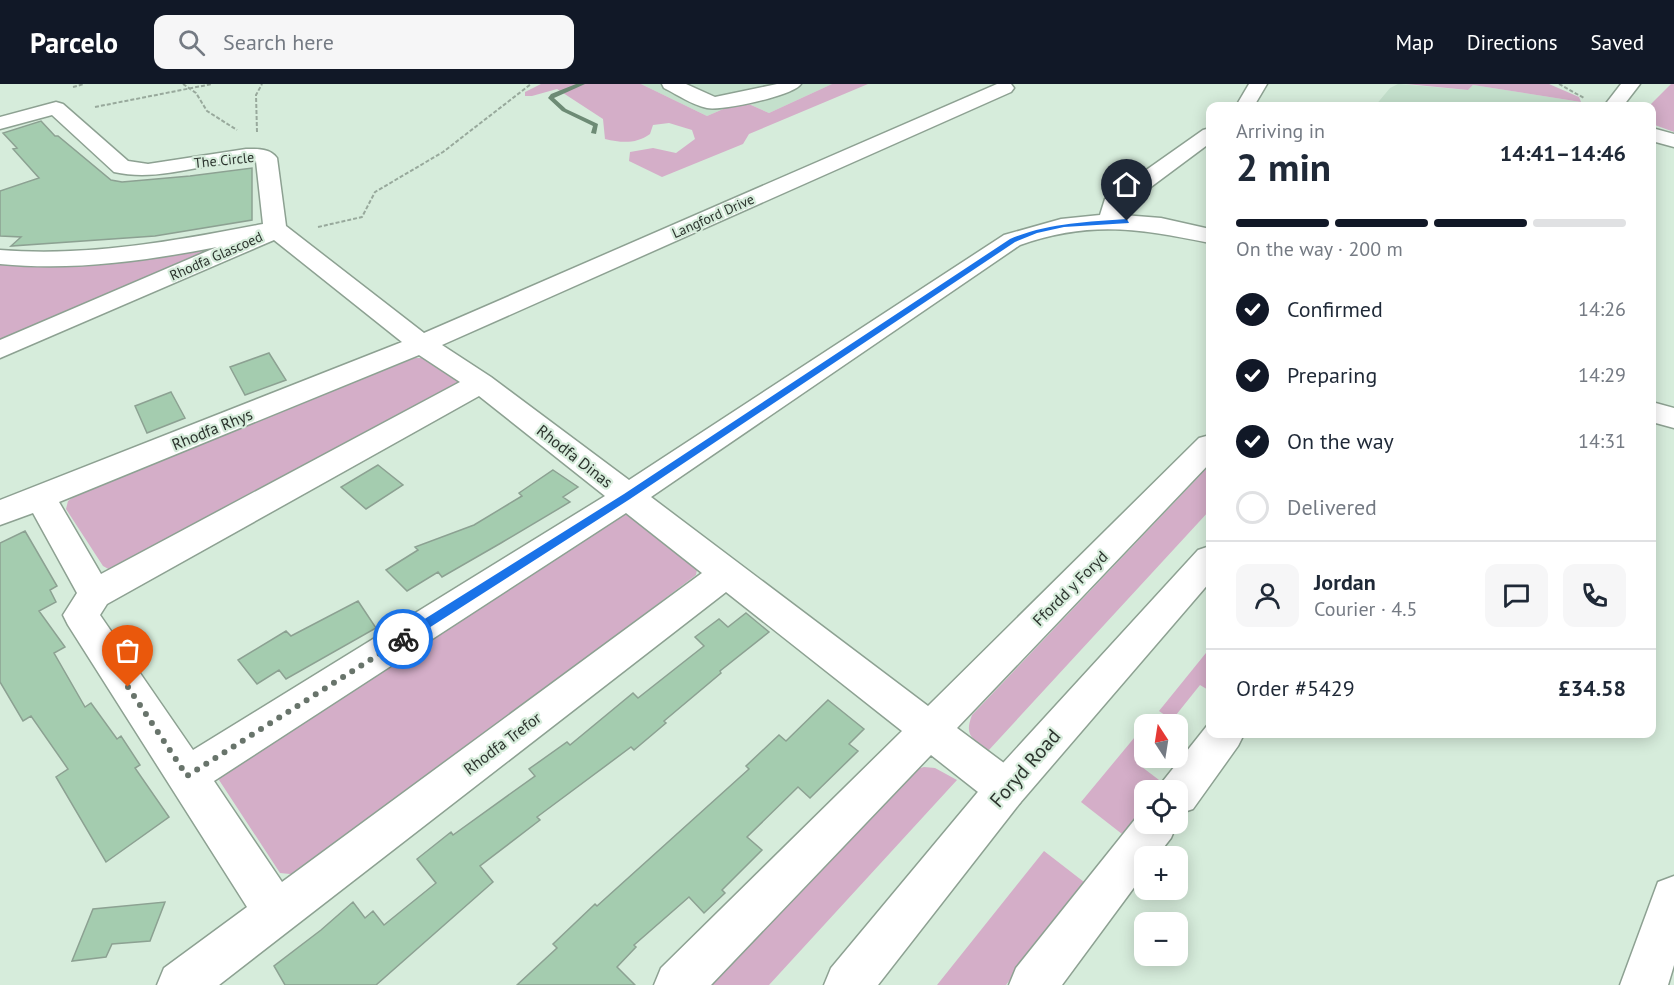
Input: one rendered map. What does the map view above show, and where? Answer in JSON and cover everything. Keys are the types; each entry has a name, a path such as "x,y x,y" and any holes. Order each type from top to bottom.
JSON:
{"street":[{"path":"672,84 708,102 715,103 792,84"},
{"path":"1247,102 1258,84"},
{"path":"1615,102 1630,84"},
{"name":"Langford Drive","path":"421,344 1007,89"},
{"name":"The Circle","path":"58,109 122,167 148,170 254,148 266,158 279,231"},
{"path":"0,123 58,109"},
{"path":"1656,135 1674,141"},
{"path":"1111,221 1113,204 1192,158 1206,139"},
{"path":"187,776 627,496 1012,240 1035,231 1064,225 1111,221 1179,227 1206,235"},
{"name":"Rhodfa Glascoed","path":"0,257 17,260 100,258 279,231"},
{"name":"Rhodfa Glascoed","path":"0,350 279,231"},
{"path":"279,231 421,344"},
{"name":"Rhodfa Dinas","path":"421,344 481,383 1006,789"},
{"name":"Rhodfa Rhys","path":"1,511 41,498 421,344"},
{"path":"278,913 81,615 96,594 481,383"},
{"path":"1656,413 1674,418"},
{"name":"Ffordd y Foryd","path":"678,985 1206,449"},
{"path":"41,498 96,594"},
{"name":"Foryd Road","path":"848,985 1006,789 1206,564"},
{"name":"Rhodfa Trefor","path":"182,985 727,573"},
{"path":"1188,782 1221,738"},
{"path":"1033,985 1148,834"},
{"path":"1644,985 1674,898"}],"path":[{"path":"183,84 196,93 198,103 254,148"},
{"path":"58,109 137,100 212,84"},
{"path":"254,148 256,95 262,84"},
{"path":"279,231 362,217 366,213 369,198 375,192 444,152 531,84"},
{"path":"1559,84 1584,98"}],"shaded area":[{"path":"541,84 641,84 707,116 742,101 769,113 832,84 868,84 749,134 743,144 662,177 629,161 630,152 653,148 676,153 695,139 692,130 669,123 653,125 650,134 634,141 605,139 603,119 557,89 525,96 525,92"},
{"path":"641,84 832,84 769,113 742,101 707,116"},
{"path":"1398,84 1468,90 1473,85 1581,102 1378,102 1390,88"},
{"path":"1406,84 1549,84 1579,97 1581,102 1473,85 1468,90"},
{"path":"1671,84 1674,84 1674,132 1656,125 1656,102 1653,102"},
{"path":"246,238 0,343 0,264 82,265"},
{"path":"415,358 430,358 466,381 112,571 103,566 66,509 68,501 80,492"},
{"path":"1206,469 1206,514 988,751 969,732 972,715"},
{"path":"622,508 698,564 696,575 300,875 280,873 219,780 224,768"},
{"path":"1206,653 1206,689 1200,685 1177,714 1163,714 1159,711"},
{"path":"1134,738 1134,768 1143,768 1159,780 1134,780 1134,819 1122,834 1081,802"},
{"path":"924,767 935,768 957,780 769,985 706,985 910,771"},
{"path":"1044,851 1084,882 1006,985 937,985"}],"building":[{"path":"41,121 55,136 58,136 111,180 122,182 252,168 252,220 155,236 11,246 21,237 0,236 0,191 39,178 13,149 17,148 3,133"},
{"path":"269,353 286,380 245,395 230,367"},
{"path":"171,392 185,418 147,433 135,406"},
{"path":"378,465 403,485 366,509 341,487"},
{"path":"553,470 578,487 563,497 570,502 442,577 438,572 407,591 386,570 418,550 415,547 474,525 522,496 519,493"},
{"path":"25,531 57,586 50,590 56,602 39,611 65,647 54,653 85,707 91,703 117,739 121,736 140,765 135,768 169,817 106,862 56,777 68,769 31,716 23,721 0,682 0,543"},
{"path":"358,601 376,628 286,679 279,670 257,684 238,660 286,631 291,636"},
{"path":"746,613 769,632 720,671 721,673 664,721 666,723 634,750 631,747 537,817 540,820 480,866 493,882 376,985 285,985 274,966 353,902 365,918 373,911 384,925 436,883 417,859 451,832 453,835 535,776 529,769 567,742 570,745 633,693 638,698 704,646 695,637 719,619 728,627"},
{"path":"828,700 864,729 849,744 858,751 810,798 798,787 747,837 762,850 722,890 725,893 704,913 689,897 634,945 636,947 617,967 635,985 517,985 557,948 553,944 595,904 597,906 749,769 746,766 779,735 786,741"},
{"path":"165,902 150,941 112,944 106,957 72,961 93,909"}],"waterway":[{"path":"582,84 553,95 551,98 564,110 596,125 594,133"}],"way so far":[{"path":"128,687 187,776 403,639"}],"route":[{"path":"403,639 627,496 1012,240 1035,231 1064,225 1127,221"}]}
